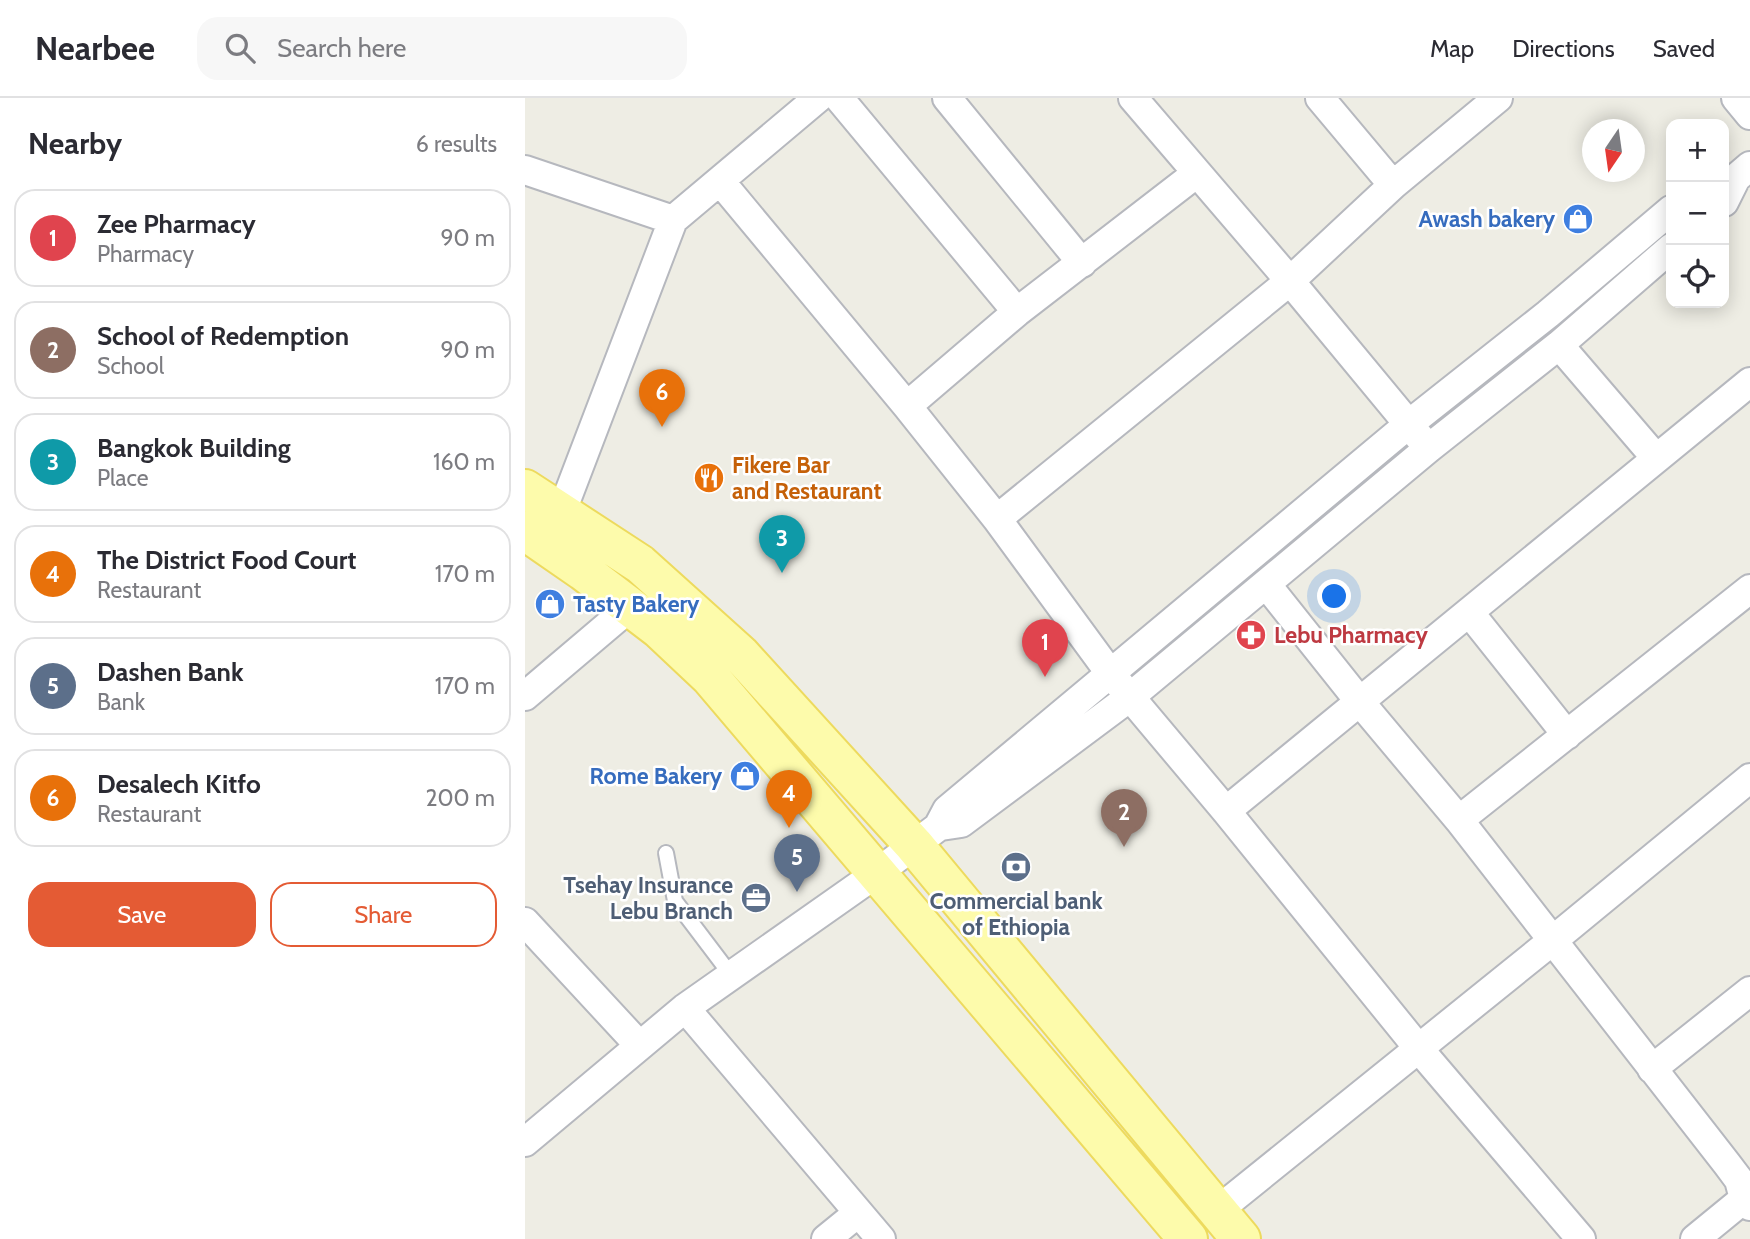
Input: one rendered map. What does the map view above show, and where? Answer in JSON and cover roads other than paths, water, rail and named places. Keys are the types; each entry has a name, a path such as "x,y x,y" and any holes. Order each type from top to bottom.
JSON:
{"main road":[{"path":"525,489 640,564 740,654 926,836 1229,1225"},
{"path":"525,531 659,629 710,677 1188,1239"}],"street":[{"path":"562,511 673,220 818,98"},
{"path":"839,98 1017,312"},
{"path":"947,98 1082,263"},
{"path":"1133,98 1429,448"},
{"path":"1320,98 1394,185"},
{"path":"1736,98 1750,115"},
{"path":"997,519 1290,281 1394,185 1493,100"},
{"path":"525,170 673,220"},
{"path":"907,406 1017,312 1197,173"},
{"path":"720,181 997,519 1110,673 1419,1049 1581,1239"},
{"path":"525,1142 685,1008 926,836 947,810 1110,673 1666,214"},
{"path":"926,836 961,823 1130,697 1429,448 1559,345 1666,252"},
{"path":"1559,345 1656,458"},
{"path":"1226,811 1750,382"},
{"path":"1266,583 1360,702 1459,820 1739,1180 1748,1200 1695,1239"},
{"path":"1459,820 1750,589"},
{"path":"525,696 629,607"},
{"path":"1469,612 1567,734"},
{"path":"1229,1225 1419,1049 1750,778"},
{"path":"527,928 639,1045"},
{"path":"1652,1069 1750,990"},
{"path":"685,1008 881,1239"},
{"path":"826,1239 858,1213"}],"lane":[{"path":"666,853 675,901 730,975"}],"place":[{"name":"Awash bakery","path":"1578,219"},
{"name":"Desalech Kitfo","path":"662,427"},
{"name":"Fikere Bar and Restaurant","path":"709,478"},
{"name":"Bangkok Building","path":"782,573"},
{"name":"Tasty Bakery","path":"550,604"},
{"name":"Lebu Pharmacy","path":"1251,635"},
{"name":"Zee Pharmacy","path":"1045,677"},
{"name":"Rome Bakery","path":"745,776"},
{"name":"The District Food Court","path":"789,828"},
{"name":"School of Redemption","path":"1124,847"},
{"name":"Commercial bank of Ethiopia","path":"1016,867"},
{"name":"Dashen Bank","path":"797,892"},
{"name":"Tsehay Insurance Lebu Branch","path":"756,898"}]}
